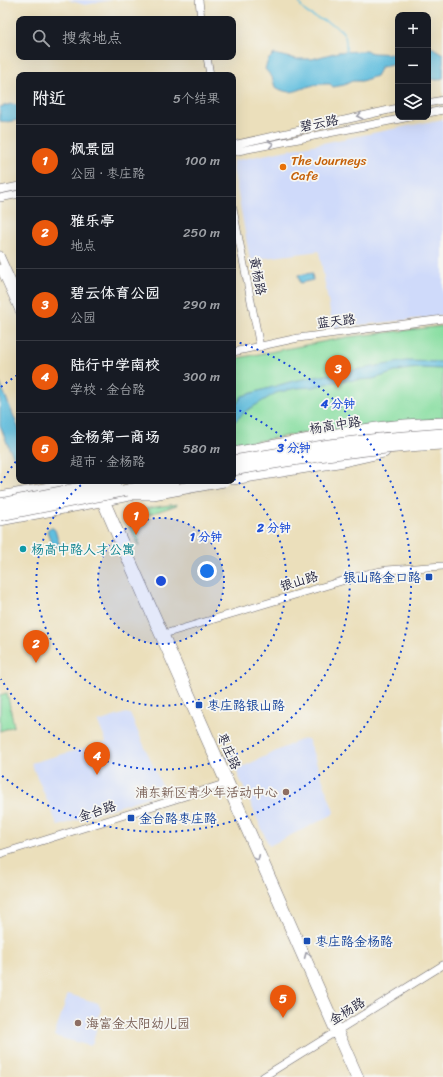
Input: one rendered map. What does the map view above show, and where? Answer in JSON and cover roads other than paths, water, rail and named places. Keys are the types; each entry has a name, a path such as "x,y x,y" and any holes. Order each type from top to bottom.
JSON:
{"highway":[{"path":"236,452 350,432 406,425 443,423"},
{"name":"杨高中路","path":"236,461 372,440 443,434"},
{"path":"236,470 346,452 402,446 443,444"},
{"path":"236,478 344,461 391,451"},
{"path":"0,504 91,484"},
{"path":"0,514 159,484"},
{"path":"114,493 152,494 207,484"}],"main road":[{"name":"杨高中路","path":"236,456 352,436 393,431 443,428"},
{"path":"411,449 443,439"},
{"path":"236,474 364,453 443,448"},
{"path":"0,496 68,484"},
{"path":"0,521 183,484"}],"street":[{"path":"199,0 202,16"},
{"path":"208,60 210,72"},
{"path":"431,102 443,100"},
{"name":"碧云路","path":"236,144 395,109"},
{"path":"431,112 443,110"},
{"name":"碧云路","path":"236,151 395,120"},
{"path":"0,190 16,187"},
{"path":"0,198 16,195"},
{"name":"黄杨路","path":"236,224 260,347"},
{"path":"0,255 16,290"},
{"path":"0,268 16,304"},
{"name":"蓝天路","path":"236,351 298,338 443,319"},
{"path":"100,484 103,501"},
{"name":"枣庄路","path":"103,501 164,634 337,1031 354,1077"},
{"name":"枣庄路","path":"103,501 224,784 337,1031 360,1077"},
{"name":"银山路","path":"164,634 362,575 387,570 443,566"},
{"name":"金台路","path":"0,854 224,784"},
{"name":"金杨路","path":"263,1077 443,965"}],"water":[{"path":"431,47 443,54 443,78 438,80 431,79"},
{"path":"365,51 373,53 395,54 395,65 381,67 376,76 362,81 352,81 344,85 333,87 330,84 316,85 291,92 275,87 272,77 265,69 268,60 274,54 296,59 312,59 338,52"},
{"path":"11,104 16,105 16,120 7,122 0,121 0,107"},
{"path":"312,273 313,280 300,283 298,275"},
{"path":"406,361 443,362 443,369 409,369 373,379 338,381 276,393 246,411 236,420 236,405 242,396 293,381"},
{"path":"0,383 16,422 16,461 9,448 0,425"},
{"path":"49,528 53,528 55,530 60,546 53,547 47,531"}],"waterway":[{"path":"299,0 301,7 306,12 333,25 344,34 346,41 346,53"}],"place":[{"name":"The Journeys Cafe","path":"283,167"},
{"name":"碧云体育公园","path":"338,388"},
{"name":"枫景园","path":"136,535"},
{"name":"杨高中路人才公寓","path":"23,549"},
{"name":"银山路金口路","path":"429,577"},
{"name":"雅乐亭","path":"36,663"},
{"name":"枣庄路银山路","path":"199,705"},
{"name":"陆行中学南校","path":"97,775"},
{"name":"浦东新区青少年活动中心","path":"286,792"},
{"name":"金台路枣庄路","path":"131,818"},
{"name":"枣庄路金杨路","path":"307,941"},
{"name":"金杨第一商场","path":"283,1018"},
{"name":"海富金太阳幼儿园","path":"78,1023"}]}
